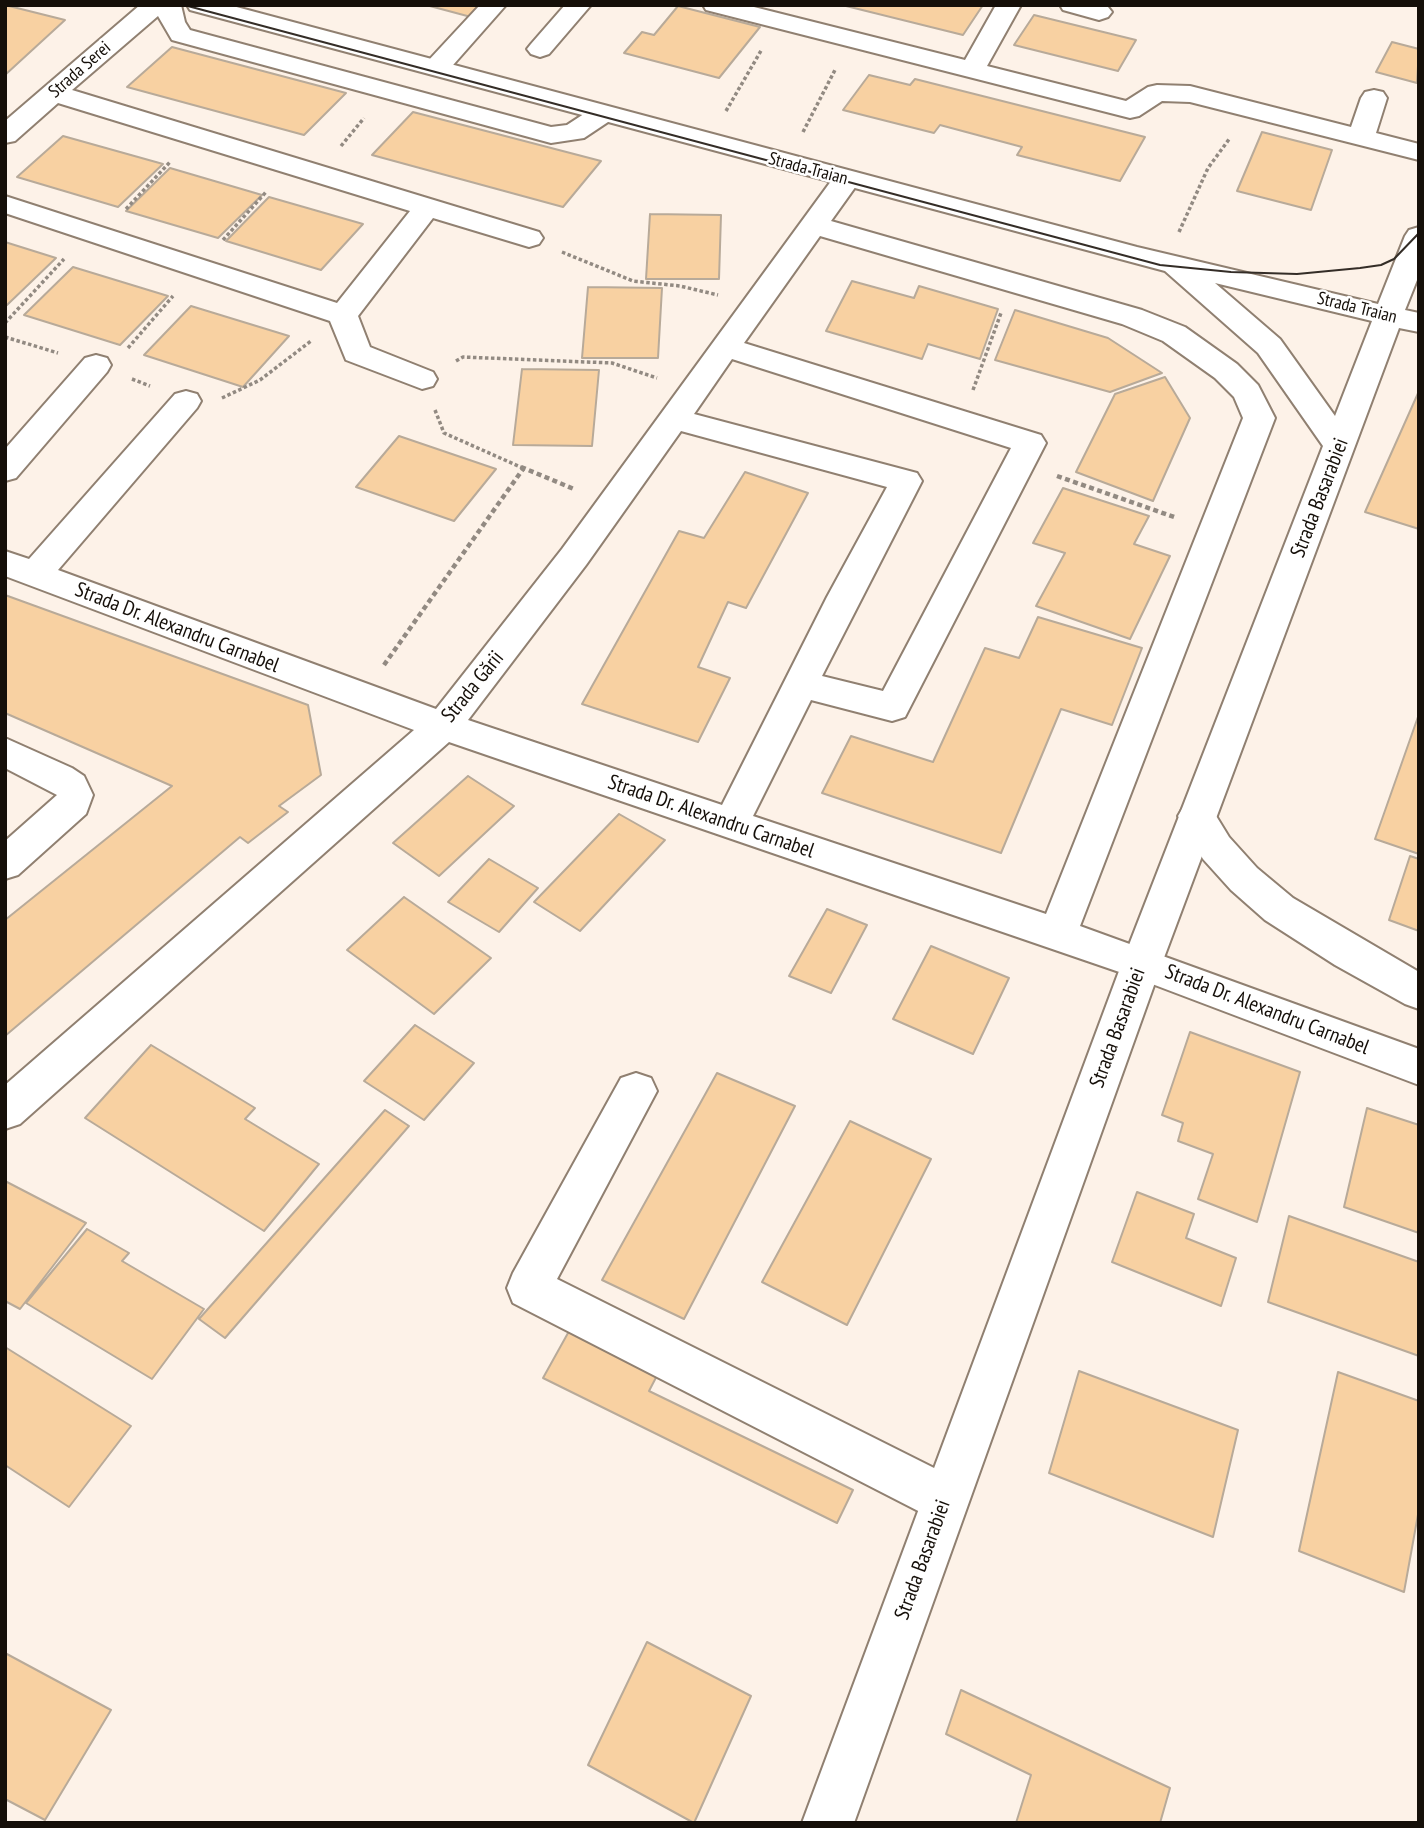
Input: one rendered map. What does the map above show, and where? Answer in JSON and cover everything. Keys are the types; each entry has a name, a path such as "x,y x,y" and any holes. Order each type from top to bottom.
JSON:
{"main road":[{"name":"Strada Serei","path":"12,122 54,93 155,5"},
{"path":"168,5 172,22 181,35 551,135 574,132 602,114"},
{"name":"Strada Traian","path":"199,5 847,179 1403,319"},
{"path":"437,67 494,5"},
{"path":"540,49 579,5"},
{"path":"715,5 1130,110 1157,93 1190,94 1419,152"},
{"path":"972,70 1009,5"},
{"path":"1072,5 1099,12"},
{"path":"54,93 529,238"},
{"path":"1362,138 1374,98"},
{"name":"Strada Gării","path":"5,1111 444,725 575,558 847,179"},
{"path":"5,204 343,315"},
{"path":"343,315 427,207"},
{"path":"814,225 1132,317 1174,334 1226,371 1247,391 1259,418 1057,934"},
{"name":"Strada Basarabiei","path":"828,1823 1197,816 1340,446 1403,319 1419,236"},
{"path":"1166,261 1215,298 1269,346 1340,446"},
{"path":"343,315 357,353 422,379"},
{"path":"726,347 1030,443 892,708 801,684"},
{"path":"5,470 96,365"},
{"path":"20,569 186,401"},
{"path":"674,419 906,481 844,597 731,824"},
{"name":"Strada Dr. Alexandru Carnabel","path":"20,569 361,698 1142,963 1419,1067"},
{"path":"5,752 59,778 71,786 75,795 73,804 5,864"},
{"path":"1197,816 1216,848 1244,879 1279,909 1349,953 1419,992"},
{"path":"636,1091 529,1288 945,1499"}],"path":[{"path":"709,142 779,21"},
{"path":"787,163 850,39"},
{"path":"319,173 387,90"},
{"path":"1166,261 1208,168 1251,109"},
{"path":"5,323 194,135"},
{"path":"127,349 290,165"},
{"path":"529,238 634,281 680,286 756,305"},
{"path":"962,421 1012,282"},
{"path":"613,504 523,469 444,433 422,379 463,357 531,359 612,363 694,391"},
{"path":"1019,463 1215,531"},
{"path":"361,698 523,469"}],"building":[{"path":"5,5 65,20 5,75"},
{"path":"426,5 483,5 471,17"},
{"path":"842,5 983,5 963,35"},
{"path":"678,6 760,27 719,78 624,53 642,32 654,35"},
{"path":"1034,15 1136,40 1118,71 1014,45"},
{"path":"1392,42 1419,49 1417,83 1376,72"},
{"path":"172,47 346,93 304,135 127,87"},
{"path":"869,75 910,85 915,79 1145,137 1120,181 1017,155 1022,147 940,125 934,133 843,110"},
{"path":"413,112 601,161 563,207 372,155"},
{"path":"1262,132 1332,150 1311,210 1237,191"},
{"path":"63,136 163,164 118,207 17,177"},
{"path":"170,168 262,195 218,238 126,211"},
{"path":"269,197 363,224 321,270 226,241"},
{"path":"650,214 721,215 719,279 646,279"},
{"path":"5,242 56,258 7,305 5,304"},
{"path":"73,267 168,296 120,345 24,315"},
{"path":"852,281 914,298 919,286 998,309 980,359 928,344 922,359 826,331"},
{"path":"588,287 662,288 658,358 582,358"},
{"path":"191,306 289,336 243,387 144,355"},
{"path":"1015,310 1108,338 1162,373 1110,392 995,360"},
{"path":"522,369 599,370 592,446 513,445"},
{"path":"1165,377 1190,418 1153,501 1076,472 1115,394"},
{"path":"1419,391 1419,529 1365,512"},
{"path":"399,436 496,469 454,521 356,487"},
{"path":"745,472 808,493 746,608 728,602 698,667 730,678 698,742 582,704 679,531 704,538"},
{"path":"1063,488 1149,516 1134,544 1170,556 1130,639 1036,606 1065,553 1033,543"},
{"path":"5,595 308,705 321,775 279,806 288,812 248,843 240,837 5,1036 5,920 172,786 5,713"},
{"path":"1038,617 1142,648 1112,725 1061,709 1001,853 822,793 851,736 933,762 985,648 1019,658"},
{"path":"1419,714 1419,854 1375,839"},
{"path":"468,776 514,806 439,876 393,843"},
{"path":"619,814 665,840 580,931 534,902"},
{"path":"1410,856 1419,859 1419,931 1389,920"},
{"path":"489,859 538,888 499,932 448,902"},
{"path":"404,897 491,958 434,1014 347,950"},
{"path":"827,909 867,925 831,993 789,976"},
{"path":"931,946 1009,978 973,1054 893,1019"},
{"path":"415,1025 474,1063 424,1120 364,1081"},
{"path":"1190,1032 1300,1072 1257,1222 1198,1199 1213,1154 1178,1141 1183,1123 1162,1115"},
{"path":"151,1045 255,1108 245,1119 319,1164 264,1231 85,1118"},
{"path":"717,1073 795,1106 684,1319 602,1280"},
{"path":"1367,1108 1419,1125 1419,1233 1344,1207"},
{"path":"385,1110 409,1126 225,1338 199,1319"},
{"path":"850,1121 931,1159 847,1325 762,1282"},
{"path":"5,1181 86,1223 20,1309 5,1301"},
{"path":"1137,1192 1194,1214 1186,1238 1236,1258 1221,1306 1112,1262"},
{"path":"1289,1216 1419,1262 1419,1356 1268,1302"},
{"path":"87,1229 129,1253 122,1261 204,1309 152,1379 26,1303"},
{"path":"573,1324 662,1366 649,1391 853,1490 837,1523 543,1378"},
{"path":"5,1347 131,1426 69,1507 5,1465"},
{"path":"1079,1371 1238,1430 1213,1537 1049,1473"},
{"path":"1338,1372 1419,1401 1419,1509 1404,1592 1299,1551"},
{"path":"647,1642 751,1696 694,1823 588,1765"},
{"path":"5,1653 111,1710 45,1820 5,1799"},
{"path":"961,1690 1170,1788 1160,1823 1016,1823 1031,1775 946,1734"}],"tram line":[{"path":"184,5 1160,265 1231,272 1297,274 1360,268 1381,265 1394,259 1419,233"}]}
